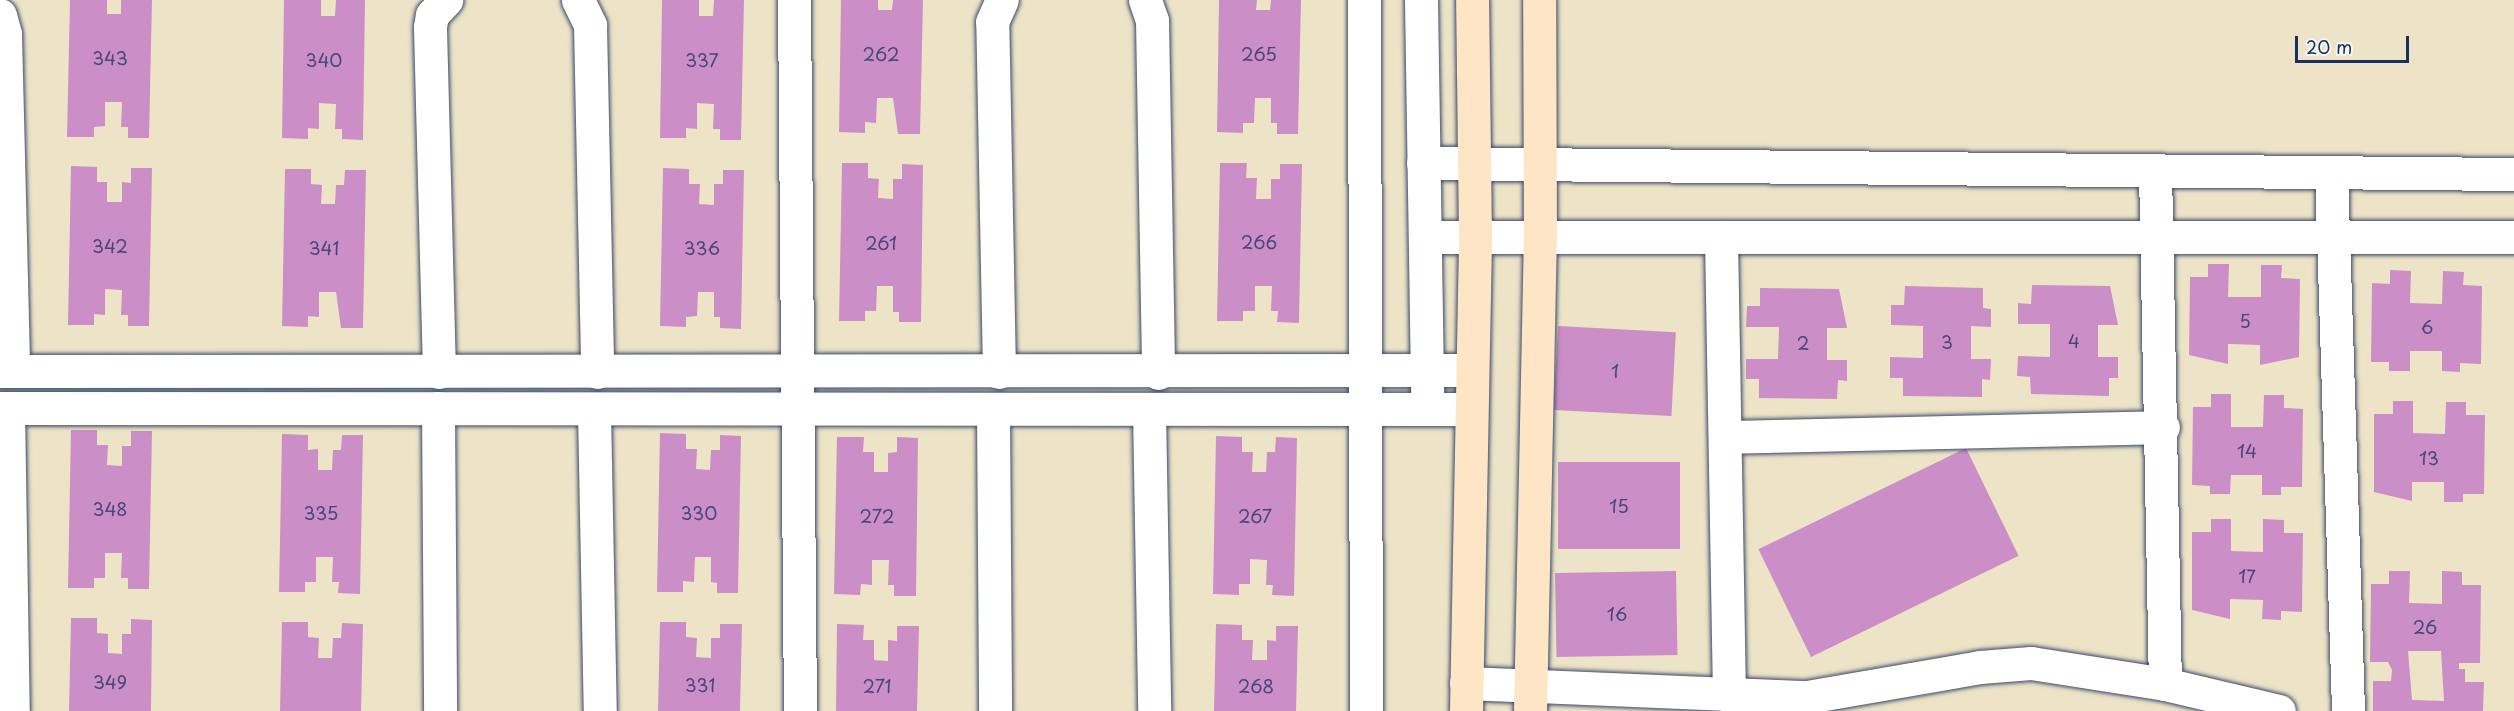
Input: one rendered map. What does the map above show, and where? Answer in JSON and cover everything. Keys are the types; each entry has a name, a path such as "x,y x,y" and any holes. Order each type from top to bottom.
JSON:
{"street":[{"path":"439,372 430,27 432,15 446,0"},
{"path":"578,0 590,25 597,372"},
{"path":"794,0 794,372 801,711"},
{"path":"999,372 992,22 1002,0"},
{"path":"1145,0 1152,20 1158,373"},
{"path":"1364,0 1366,711"},
{"path":"1421,0 1428,409"},
{"path":"1472,0 1475,237 1466,697 1826,696 2005,664 2056,665 2165,684 2279,711"},
{"path":"1531,698 1541,164 1539,0"},
{"path":"0,15 6,34 7,371 1365,373 1472,370"},
{"path":"1423,163 2514,174"},
{"path":"2155,170 2163,427 2165,684"},
{"path":"2331,171 2348,711"},
{"path":"1425,237 2514,237"},
{"path":"1720,237 1729,696"},
{"path":"13,711 4,408 438,408 594,411 1471,409"},
{"path":"438,408 440,711"},
{"path":"993,410 995,711"},
{"path":"1149,410 1154,711"},
{"path":"594,411 600,711"},
{"path":"1725,437 2163,427"}],"building":[{"path":"70,0 107,0 107,14 121,14 121,0 152,0 149,138 128,138 128,127 121,127 122,102 105,102 105,126 94,127 94,137 67,137"},
{"path":"284,0 321,0 321,16 335,16 336,0 365,0 363,140 342,139 342,129 335,129 336,104 319,103 319,129 308,128 308,139 282,138"},
{"path":"662,0 699,0 699,16 713,16 714,0 744,0 741,140 720,140 720,129 713,129 714,104 697,103 697,129 686,128 686,138 660,138"},
{"path":"841,0 878,0 878,10 892,10 893,0 923,0 920,134 898,134 893,98 877,98 876,123 865,122 865,133 839,132"},
{"path":"1219,0 1257,0 1256,10 1270,10 1271,0 1301,0 1298,134 1277,134 1277,123 1271,123 1271,98 1255,98 1254,123 1243,123 1243,133 1217,132"},
{"path":"842,163 868,163 868,178 879,179 878,198 893,199 893,179 902,179 902,164 923,165 921,322 899,322 899,312 893,312 893,286 877,286 876,311 865,311 865,321 839,321"},
{"path":"1220,163 1247,163 1246,178 1257,178 1256,199 1271,199 1271,179 1280,179 1280,164 1302,164 1299,323 1277,322 1278,311 1271,311 1272,286 1255,286 1255,311 1243,311 1243,321 1217,321"},
{"path":"71,166 97,167 97,182 107,182 107,202 122,202 122,182 131,183 131,168 152,168 149,326 128,326 128,315 121,315 122,290 105,289 105,315 94,314 94,325 68,325"},
{"path":"663,168 689,169 689,184 700,184 699,204 714,205 714,184 723,184 723,170 744,170 741,329 720,328 720,317 714,317 714,292 698,292 697,316 686,317 686,327 660,326"},
{"path":"285,169 311,169 311,184 322,185 321,204 335,204 336,185 344,185 345,170 366,170 363,328 341,328 336,292 319,292 319,317 308,316 308,327 282,326"},
{"path":"2208,264 2229,264 2228,297 2261,297 2261,265 2282,265 2281,278 2300,279 2299,357 2260,365 2260,345 2228,344 2228,364 2189,355 2190,277 2208,277"},
{"path":"2390,270 2411,271 2410,303 2442,304 2443,271 2464,272 2463,285 2482,286 2481,364 2460,363 2460,372 2442,371 2442,351 2410,351 2410,371 2389,371 2389,362 2371,362 2372,283 2390,284"},
{"path":"2032,285 2110,286 2118,325 2098,325 2098,357 2118,357 2118,378 2109,378 2109,396 2031,394 2030,377 2017,376 2018,356 2050,357 2050,324 2018,324 2018,303 2031,304"},
{"path":"1905,286 1983,288 1983,308 1991,309 1991,327 1971,326 1971,359 1991,359 1990,380 1982,379 1982,397 1903,396 1903,378 1890,378 1890,357 1923,358 1923,326 1891,325 1891,305 1904,305"},
{"path":"1760,288 1839,289 1847,328 1827,328 1827,360 1847,360 1847,381 1838,380 1837,399 1759,398 1759,379 1746,379 1746,359 1778,359 1779,327 1746,327 1747,306 1760,306"},
{"path":"1558,326 1676,332 1671,416 1554,410"},
{"path":"2211,394 2231,394 2231,427 2263,427 2264,395 2284,395 2284,408 2303,409 2302,487 2281,487 2281,495 2262,495 2262,475 2231,475 2230,494 2210,494 2210,486 2192,485 2193,407 2211,407"},
{"path":"2393,401 2413,401 2413,433 2445,434 2446,402 2466,402 2466,415 2485,415 2484,494 2463,494 2463,502 2444,502 2444,482 2412,482 2412,501 2374,492 2374,414 2393,414"},
{"path":"71,430 97,430 97,445 108,445 107,465 122,466 122,446 131,446 131,431 152,431 149,589 128,589 128,578 121,578 122,553 105,553 105,578 94,578 94,588 68,588"},
{"path":"660,433 686,434 686,449 697,449 696,469 710,470 711,450 720,450 720,435 741,436 738,593 717,593 717,583 711,582 711,557 695,557 694,582 683,581 683,592 657,592"},
{"path":"282,434 308,435 308,450 318,449 318,470 332,470 333,450 341,450 342,435 363,435 360,594 338,593 339,582 332,582 333,557 316,557 316,582 305,582 305,592 279,592"},
{"path":"1216,436 1242,437 1242,452 1253,452 1252,472 1266,472 1267,452 1275,452 1276,437 1297,438 1294,596 1272,595 1273,585 1266,585 1267,560 1250,559 1250,584 1239,584 1239,595 1213,594"},
{"path":"837,437 864,437 863,452 874,452 874,472 888,472 888,453 897,452 897,437 918,438 916,596 894,596 894,585 888,585 889,560 872,560 872,585 861,584 860,595 834,594"},
{"path":"1966,448 2019,556 1811,657 1758,549"},
{"path":"1558,462 1680,462 1680,549 1558,549"},
{"path":"2211,519 2231,519 2231,551 2263,552 2263,519 2284,520 2284,533 2303,533 2302,612 2281,611 2281,620 2262,619 2263,600 2230,599 2230,619 2192,610 2192,532 2211,532"},
{"path":"1676,571 1677,655 1556,657 1555,573"},
{"path":"2389,571 2410,571 2409,603 2442,604 2442,571 2462,572 2462,585 2481,585 2480,663 2459,663 2459,669 2465,669 2465,682 2484,682 2483,711 2373,711 2373,681 2391,681 2392,670 2388,662 2370,662 2371,584 2389,584","holes":["2408,651 2441,651 2444,701 2412,700"]},
{"path":"71,618 97,618 97,633 108,634 108,653 122,654 122,634 131,634 131,619 152,620 151,711 69,711"},
{"path":"282,622 308,622 308,637 319,638 318,658 332,658 333,638 341,638 342,623 363,624 361,711 280,711"},
{"path":"660,622 686,622 686,637 697,638 696,657 711,658 711,638 720,638 720,624 742,624 740,711 658,711"},
{"path":"837,624 864,625 863,640 874,640 874,660 888,661 888,640 897,641 897,626 919,626 917,711 836,711"},
{"path":"1216,624 1242,625 1242,640 1253,640 1252,660 1267,660 1267,640 1276,641 1276,626 1298,626 1296,711 1214,711"}]}
